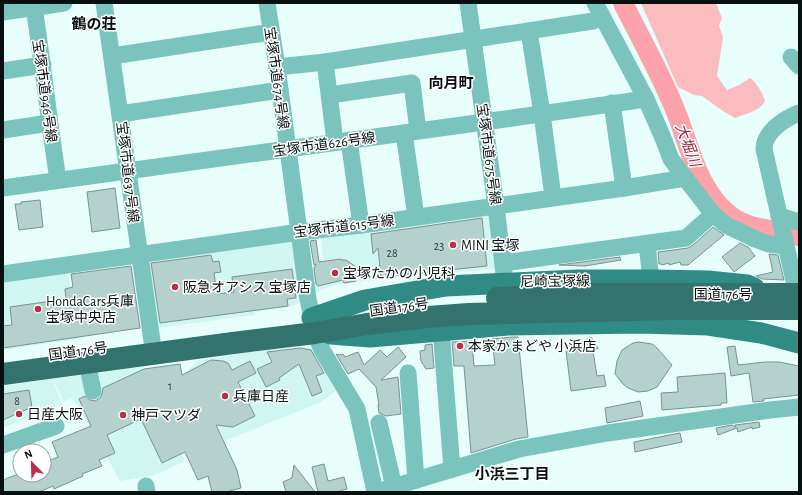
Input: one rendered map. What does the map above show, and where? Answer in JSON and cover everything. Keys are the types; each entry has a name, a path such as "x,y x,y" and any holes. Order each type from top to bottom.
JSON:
{"highway":[{"path":"747,285 798,288"},
{"name":"国道176号","path":"674,301 798,288"},
{"name":"国道176号","path":"3,374 233,343 313,326 365,312 427,302 583,294 799,308"},
{"name":"国道176号","path":"3,361 152,341 313,326"}],"main road":[{"name":"尼崎宝塚線","path":"313,326 373,298 446,286 504,273 577,280 708,281 747,285 799,308"},
{"path":"313,326 370,338 442,330 508,325 640,323 708,325 761,333 799,343"}],"street":[{"path":"3,12 32,5 64,3"},
{"name":"宝塚市道637号線","path":"104,3 152,341"},
{"name":"宝塚市道674号線","path":"267,3 313,326 322,350 356,409 376,492"},
{"name":"宝塚市道675号線","path":"468,3 504,273"},
{"name":"宝塚市道946号線","path":"32,5 43,65 49,123 58,180"},
{"path":"277,67 325,62 593,21 598,10"},
{"path":"598,10 646,98 671,159 713,214 726,225 755,239 769,244 785,243"},
{"path":"529,30 553,197"},
{"path":"112,56 271,32"},
{"path":"325,62 330,95 361,225"},
{"path":"3,71 43,65"},
{"path":"330,95 412,84 411,132 416,217"},
{"path":"120,114 280,90"},
{"name":"宝塚市道626号線","path":"3,188 542,114 646,98"},
{"path":"612,104 624,188"},
{"path":"798,288 785,243 764,144 767,137 782,121 799,113"},
{"path":"3,130 49,123"},
{"name":"宝塚市道615号線","path":"3,274 624,188 685,178"},
{"path":"504,273 647,244 686,238 713,214"},
{"path":"780,220 799,222"},
{"path":"647,244 651,280"},
{"path":"442,330 452,470"},
{"path":"87,363 93,391"},
{"path":"408,373 416,480"},
{"path":"376,492 519,449 608,433 799,407"},
{"path":"379,423 394,487"},
{"path":"3,445 56,426"}],"shaded area":[{"path":"641,3 716,3 722,18 719,26 723,37 717,76 727,90 750,78 763,95 765,101 763,104 752,112 735,118 702,96 694,95 678,87"},
{"path":"490,214 498,269 415,275 334,285 313,294 308,266 324,264 320,233"},
{"path":"291,237 303,302 288,307 255,312 255,315 156,328 148,258"},
{"name":"HondaCars兵庫 宝塚中央店","path":"68,270 78,339 3,350 3,280"},
{"path":"303,347 318,349 338,389 321,402 225,441 188,371 197,361 247,352"},
{"name":"神戸マツダ","path":"141,367 185,461 156,475 120,481 72,398 64,402 53,379"},
{"name":"日産大阪","path":"52,379 62,404 3,428 3,386"}],"building":[{"path":"115,188 120,228 92,232 87,192"},
{"path":"40,200 43,227 19,230 15,204"},
{"name":"MINI 宝塚","path":"482,218 487,266 381,277 378,248 373,254 371,234"},
{"path":"713,227 724,235 688,265 681,265 680,262 669,265 669,263 662,265 659,264 658,252 688,248"},
{"name":"宝塚たかの小児科","path":"316,240 319,262 341,259 346,260 359,269 359,273 356,276 356,281 344,283 343,280 318,286 316,284 314,269 316,264 314,265 310,241"},
{"path":"740,243 748,247 755,256 734,272 722,257"},
{"path":"769,254 778,255 784,280 762,279 756,276 773,272"},
{"path":"211,255 213,262 219,261 221,272 214,273 217,294 234,292 232,277 292,269 296,298 287,299 288,306 160,323 151,263"},
{"path":"620,257 621,260 585,266 559,265"},
{"path":"131,266 140,328 3,348 3,326 12,325 10,307 66,299 65,289 73,287 71,274"},
{"path":"518,337 528,437 516,439 471,453 464,366 454,366 452,342 472,341 474,366 495,365 492,339"},
{"path":"591,337 598,348 593,351 597,376 604,375 606,386 571,391 566,351"},
{"path":"639,342 652,344 672,365 657,387 648,391 638,392 628,388 615,374 617,361 622,350 633,343"},
{"path":"432,344 434,368 426,369 421,361 420,351 425,350 425,345"},
{"path":"735,346 738,365 779,362 799,366 799,395 763,399 764,401 753,402 749,373 731,376 727,347"},
{"path":"398,347 406,357 381,380 398,377 401,414 386,416 379,413 376,387 359,369 348,374 336,354 343,354 345,357 358,352 364,365 380,350 387,357"},
{"path":"300,348 311,350 324,373 316,376 322,392 312,396 299,364 279,378 280,380 266,387 257,369 272,362 267,352"},
{"path":"211,360 228,363 232,370 250,361 256,373 238,382 255,416 233,427 216,425 237,470 241,488 226,492 212,492 208,476 198,480 185,452 162,463 141,419 107,435 115,453 99,460 102,466 82,474 83,476 54,489 53,486 39,492 3,492 3,480 12,477 12,483 52,483 52,460 58,457 52,442 91,426 79,399 85,396 90,400 95,401 100,398 103,388 144,369 180,364 182,375"},
{"path":"725,373 727,403 721,403 721,405 662,410 661,393 678,392 677,377"},
{"path":"29,390 32,407 3,420 3,394"},
{"path":"640,401 643,416 607,423 605,408"},
{"path":"759,422 760,427 752,429 752,427 738,432 737,428 718,435 716,428 732,425 736,427 735,425"},
{"path":"680,433 682,442 635,452 634,442"},
{"path":"324,464 328,481 344,477 347,489 336,492 318,492 312,467"},
{"path":"294,465 315,492 286,492 283,482 292,478"}],"waterway":[{"name":"大堀川","path":"623,3 656,67 680,122 696,167 710,195 720,207 740,222 799,236"},
{"path":"683,162 699,175"}],"place":[{"name":"MINI 宝塚","path":"453,245"},
{"name":"宝塚たかの小児科","path":"335,273"},
{"name":"阪急オアシス 宝塚店","path":"175,287"},
{"name":"HondaCars兵庫 宝塚中央店","path":"38,309"},
{"name":"本家かまどや 小浜店","path":"460,346"},
{"name":"兵庫日産","path":"225,396"},
{"name":"日産大阪","path":"19,414"},
{"name":"神戸マツダ","path":"123,415"}],"district":[{"name":"鶴の荘","path":"94,24"},
{"name":"向月町","path":"451,83"},
{"name":"小浜三丁目","path":"512,474"}]}
